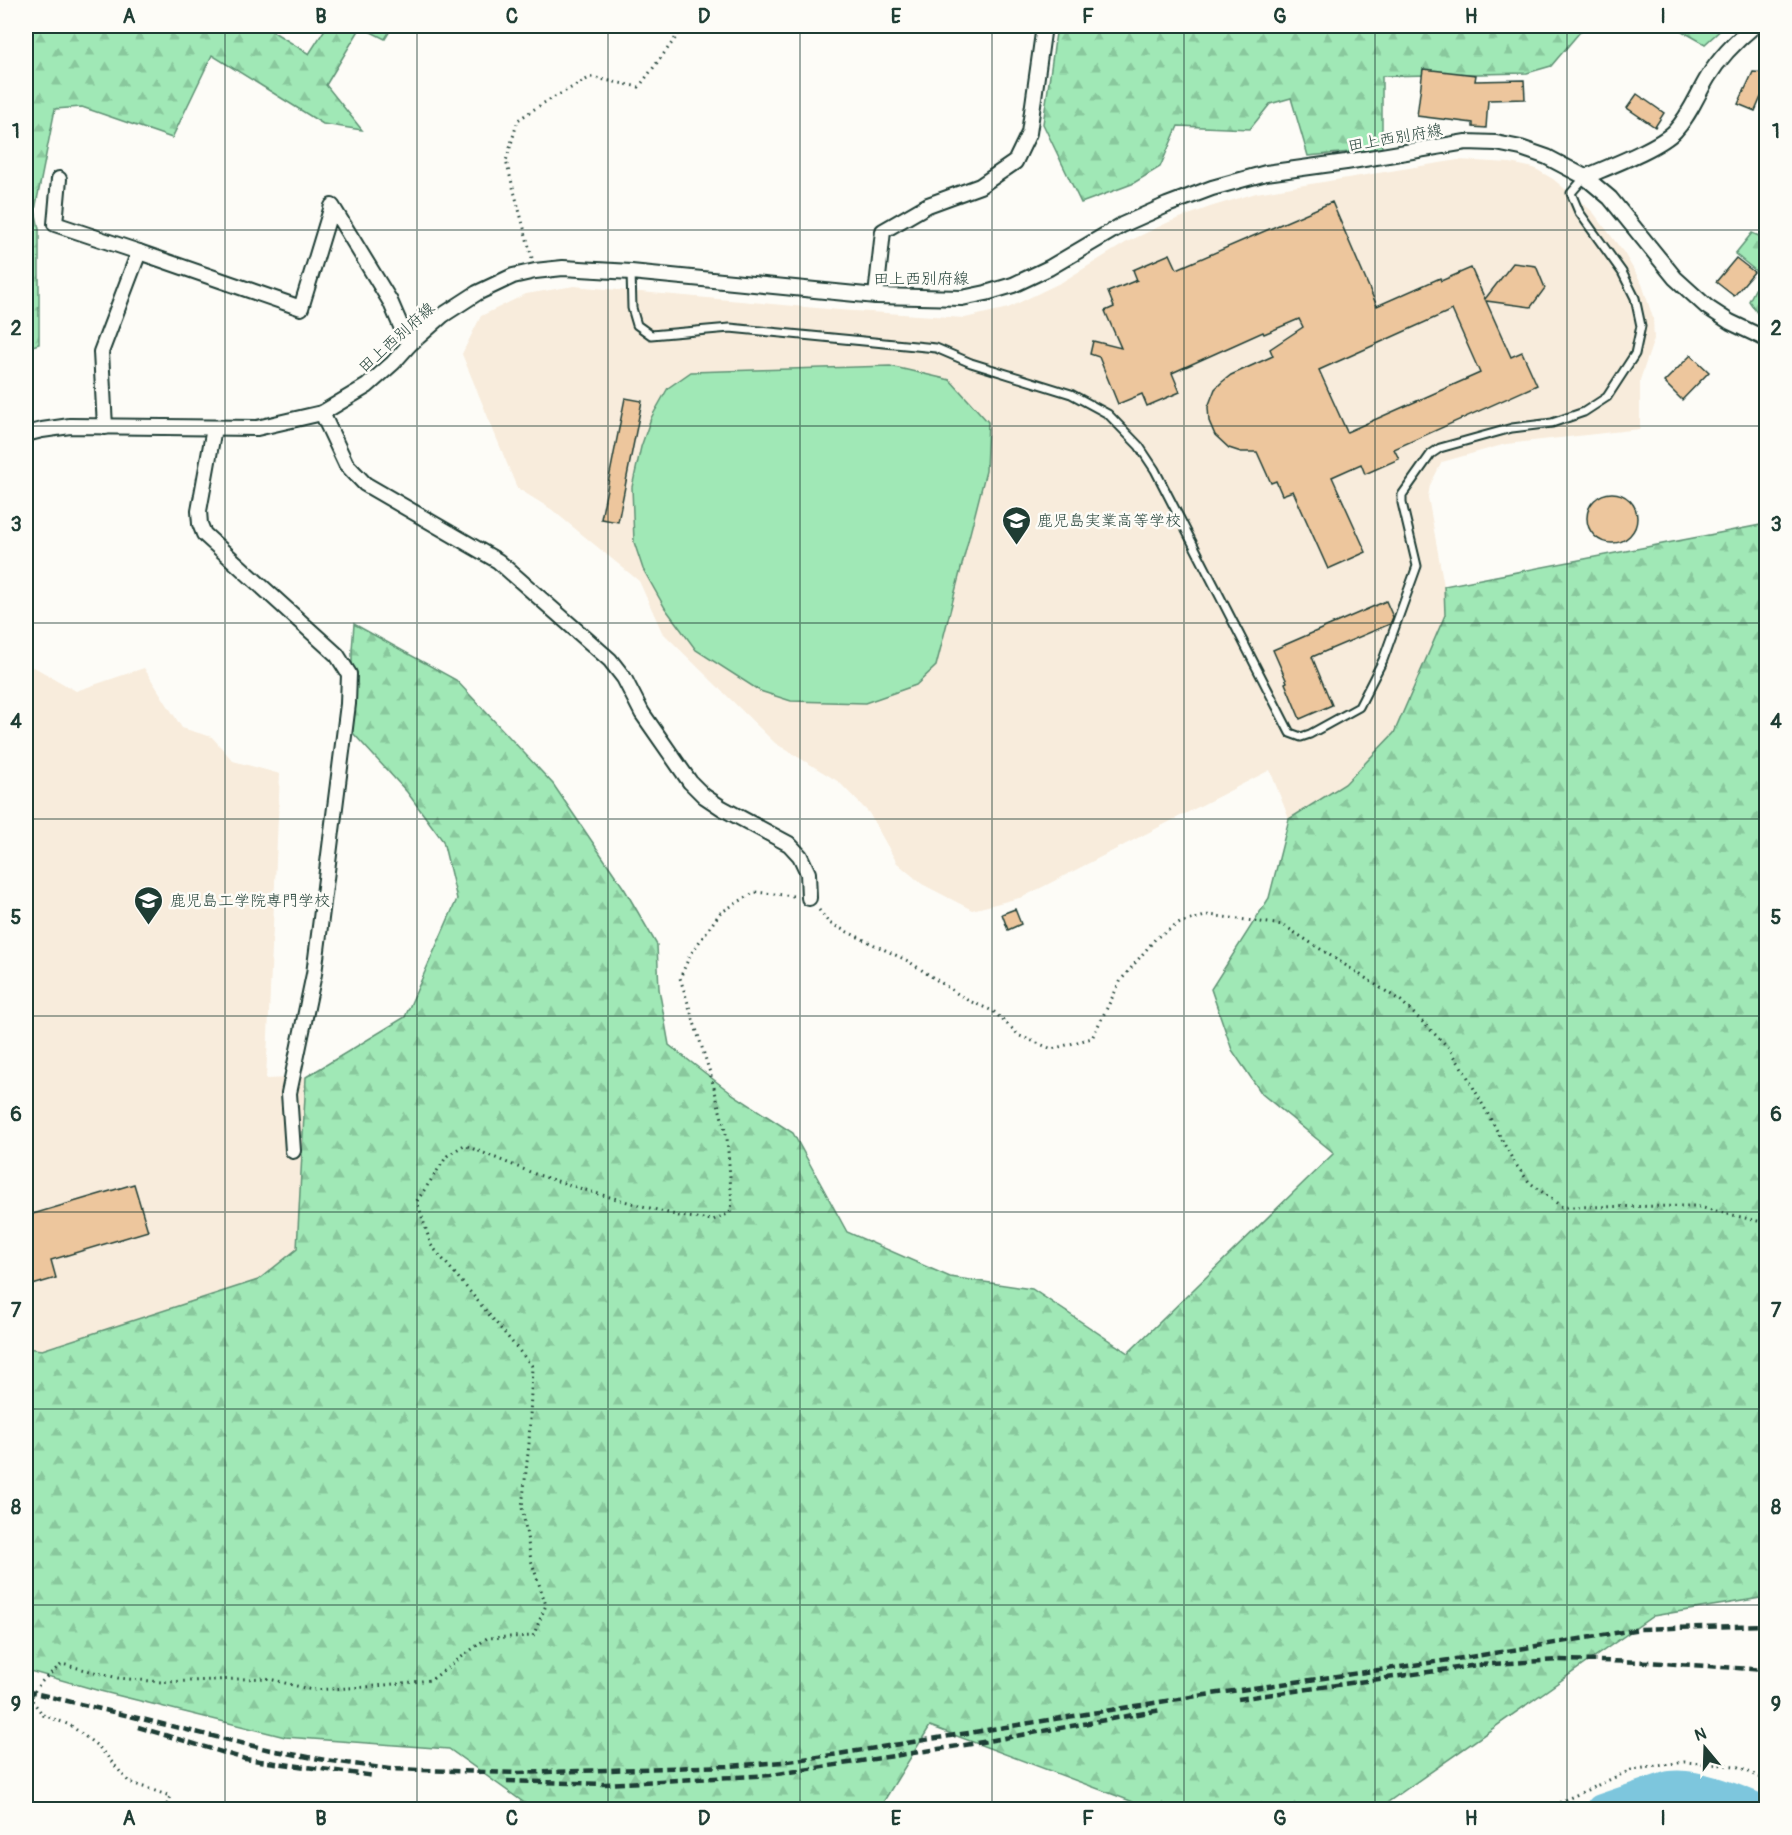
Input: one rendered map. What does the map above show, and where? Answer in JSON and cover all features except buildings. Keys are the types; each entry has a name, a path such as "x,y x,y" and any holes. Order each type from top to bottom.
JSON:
{"street":[{"path":"876,296 883,231 928,205 981,186 1015,162 1029,133 1044,26"},
{"path":"1585,177 1657,145 1674,133 1688,115 1708,76 1730,46 1754,26"},
{"name":"田上西別府線","path":"26,434 70,426 257,428 322,413 367,386 443,315 477,293 513,276 535,271 563,268 631,272 876,296 962,298 1013,285 1049,268 1122,225 1212,188 1266,173 1466,142 1497,143 1521,148 1547,157 1585,177 1610,198 1676,278 1707,307 1730,322 1767,339"},
{"path":"59,180 55,224 301,308 332,206 390,301 409,345"},
{"path":"105,428 100,352 138,252"},
{"path":"322,413 346,464 365,484 498,561 610,660 624,678 642,713 697,789 722,808 789,844 801,856 808,873 809,898"},
{"path":"214,428 199,511 204,534 337,655 349,674 348,704 314,974 289,1093 292,1151"}],"lane":[{"path":"631,272 632,308 637,325 651,335 730,328 936,348 971,363 1071,394 1108,414 1139,447 1155,470 1290,733 1301,737 1359,707 1383,660 1417,566 1402,495 1431,453 1440,448 1512,428 1552,423 1584,412 1607,397 1635,354 1641,326 1635,298 1622,272 1579,212 1571,193 1585,177"}],"path":[{"path":"535,271 506,161 518,120 542,104 591,78 639,87 680,32 680,26"},
{"path":"165,1809 170,1796 129,1782 99,1747 70,1725 43,1715 31,1699 43,1680 62,1664 118,1678 162,1682 266,1677 312,1690 366,1687 431,1680 487,1638 533,1636 546,1605 531,1560 522,1507 529,1444 532,1366 431,1245 417,1201 447,1156 464,1145 535,1174 679,1216 713,1220 730,1213 732,1203 727,1138 711,1076 680,978 690,955 720,913 755,892 809,898 829,923 908,961 967,1000 993,1011 1020,1036 1052,1049 1092,1038 1121,980 1156,938 1180,923 1209,915 1283,925 1401,1001 1449,1048 1466,1074 1514,1162 1529,1182 1562,1207 1695,1206 1767,1223"},
{"path":"1543,1809 1631,1770 1684,1762 1736,1766 1767,1780"}],"shaded area":[{"name":"鹿児島実業高等学校","path":"1458,160 1510,163 1534,168 1553,179 1593,212 1624,253 1642,284 1653,318 1654,339 1640,380 1640,429 1506,444 1442,462 1430,485 1428,497 1444,586 1445,615 1394,733 1345,784 1289,819 1270,770 1023,897 972,910 922,884 897,863 869,813 839,782 775,743 662,632 639,581 551,509 517,488 462,354 481,316 526,294 574,286 839,310 965,318 1008,308 1062,282 1127,242 1169,222 1210,207 1256,193"},
{"name":"鹿児島工学院専門学校","path":"34,667 76,691 144,668 182,728 212,737 233,761 280,774 266,1079 306,1077 297,1249 258,1280 42,1350 26,1348 26,669"}],"green space":[{"path":"26,26 276,26 272,31 309,54 327,26 393,26 385,39 361,27 326,85 362,130 323,124 212,55 172,138 82,107 55,109 35,210 39,229 39,344 26,348"},
{"path":"1057,26 1585,26 1551,66 1527,73 1382,76 1382,149 1308,156 1291,98 1270,104 1250,129 1178,126 1160,167 1132,184 1081,203 1043,124"},
{"path":"1673,26 1725,26 1705,44"},
{"path":"1752,233 1766,239 1766,326 1749,301 1762,276 1735,254"},
{"path":"890,366 950,380 988,422 986,471 936,666 916,685 865,703 791,701 760,691 696,650 665,608 643,569 634,542 632,487 641,447 651,418 668,388 691,372"},
{"path":"1766,524 1766,1597 1653,1616 1378,1809 1152,1809 930,1726 879,1809 533,1809 449,1749 285,1737 26,1670 26,1348 42,1350 258,1280 297,1249 306,1077 405,1017 457,899 443,841 407,792 352,732 354,624 456,680 553,784 625,890 657,945 659,989 669,1045 731,1093 793,1133 847,1232 950,1277 1032,1289 1128,1353 1334,1153 1262,1094 1232,1050 1211,989 1269,898 1289,819 1345,784 1394,733 1445,615 1444,586"},
{"path":"1671,1797 1725,1809 1631,1809"}],"waterway":[{"path":"1602,1810 1670,1787 1680,1786 1715,1793 1759,1810"}],"railway":[{"path":"26,1691 270,1750 389,1769 518,1773 728,1766 832,1755 1191,1697 1470,1657 1640,1629 1766,1625"},
{"path":"1238,1699 1478,1665 1558,1660 1648,1662 1766,1670"},
{"path":"507,1781 605,1784 771,1775 971,1744 1161,1710"},
{"path":"138,1727 245,1759 375,1776"}],"place":[{"name":"鹿児島実業高等学校","path":"1016,546"},
{"name":"鹿児島工学院専門学校","path":"149,926"}]}
